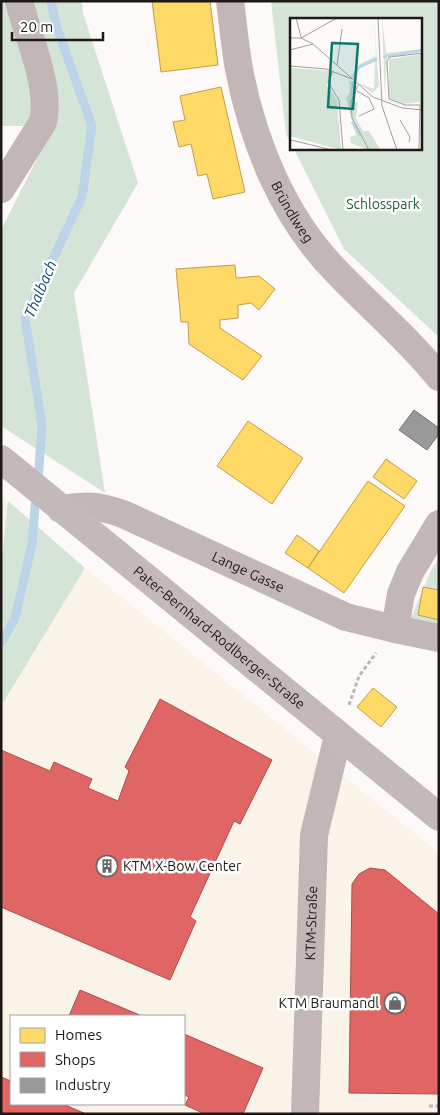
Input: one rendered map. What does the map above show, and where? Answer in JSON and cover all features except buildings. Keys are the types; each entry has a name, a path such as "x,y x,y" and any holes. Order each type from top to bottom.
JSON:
{"main road":[{"name":"Pater-Bernhard-Rodlberger-Straße","path":"7,463 60,509 439,817"}],"street":[{"path":"1,189 43,122 45,112 39,71 19,1"},
{"name":"Bründlweg","path":"230,1 239,69 247,103 266,162 283,199 298,225 329,264 397,330 439,377"},
{"name":"Lange Gasse","path":"60,509 88,505 103,507 123,514 346,617 439,638"},
{"path":"395,629 401,594 410,572 439,524"},
{"name":"KTM-Straße","path":"305,1114 314,834 338,736"}],"path":[{"path":"338,736 359,676 395,629"},
{"path":"429,1106 439,1106"}],"shaded area":[{"path":"1,493 8,501 1,567"},
{"path":"85,568 439,853 439,1114 1,1114 1,695"}],"green space":[{"path":"1,1 82,1 83,13 138,183 74,293 105,493 1,426 1,230 41,151 43,126 1,126"},
{"name":"Schlosspark","path":"271,1 439,1 439,337 344,249 294,150 422,150 422,18 290,18 290,142 286,134"},
{"path":"8,501 85,568 1,706 1,567"},
{"path":"439,559 439,625 410,620 432,568"}],"waterway":[{"name":"Thalbach","path":"38,482 42,425 25,318 82,197 92,126 56,25 51,1"},
{"name":"Thalbach","path":"1,643 15,618 32,544 36,494"}],"place":[{"name":"KTM X-Bow Center","path":"107,866"},
{"name":"KTM Braumandl","path":"395,1003"}]}
